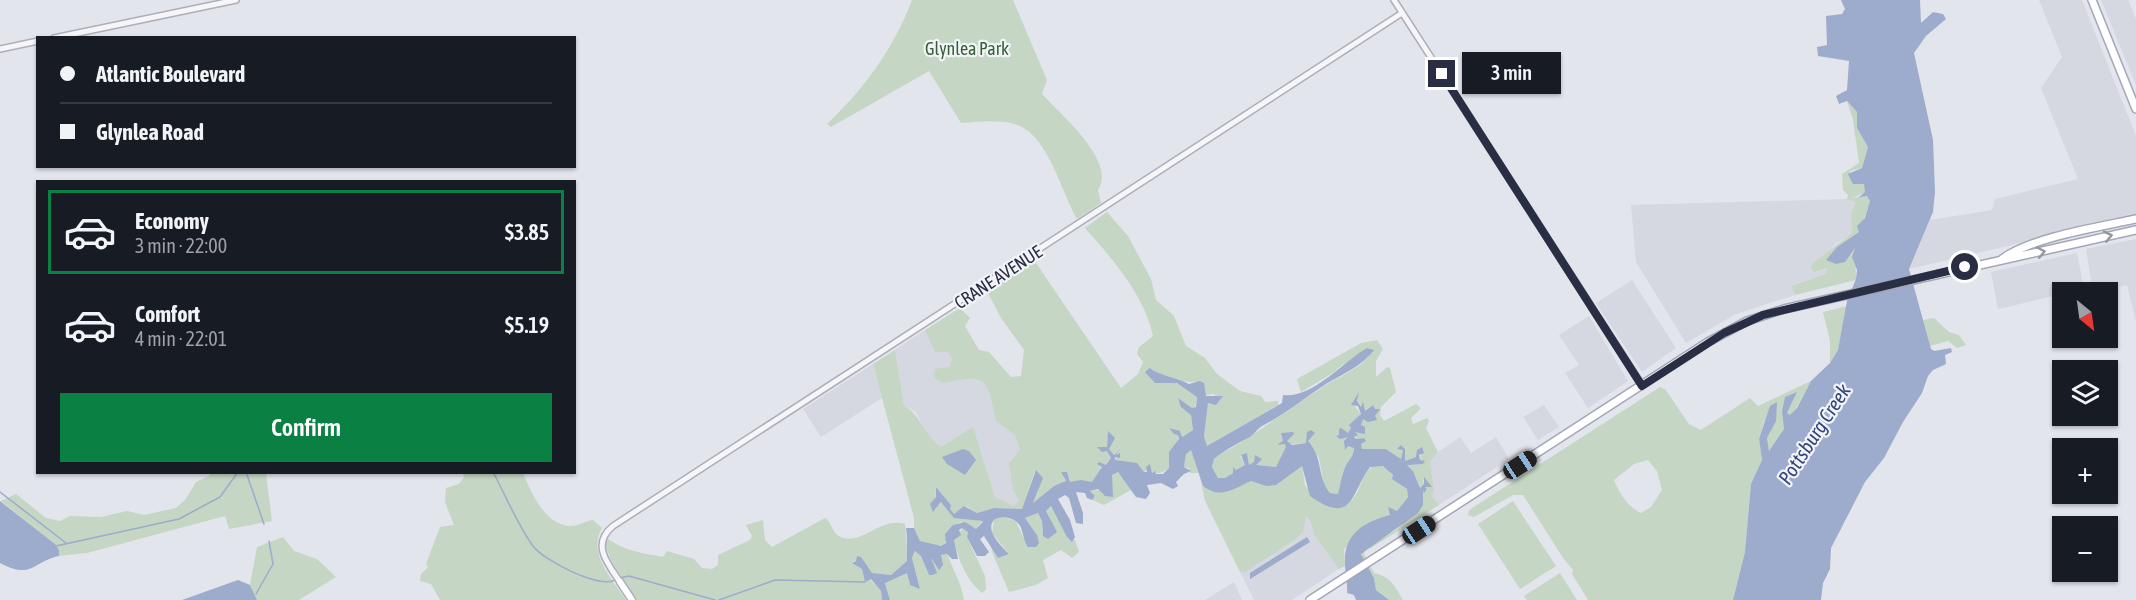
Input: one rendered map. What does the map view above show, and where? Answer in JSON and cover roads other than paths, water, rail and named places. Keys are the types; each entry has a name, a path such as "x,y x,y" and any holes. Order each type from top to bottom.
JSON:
{"main road":[{"path":"2092,0 2136,109"},
{"path":"2002,259 2011,252 2037,243 2136,219"},
{"path":"1310,600 1737,326 1763,315 1842,295 2002,259 2014,259 2136,230"},
{"path":"618,579 632,600"}],"street":[{"path":"64,36 236,0"},
{"path":"1394,0 1642,386"},
{"name":"CRANE AVENUE","path":"618,579 601,546 604,536 613,526 1402,13"},
{"path":"0,49 36,41"}],"water":[{"name":"Pottsburg Creek","path":"1841,0 1920,0 1921,23 1933,12 1943,14 1946,19 1926,36 1914,53 1933,140 1935,192 1933,212 1909,269 1931,349 1934,351 1951,348 1952,352 1945,355 1946,364 1933,370 1928,376 1922,393 1884,458 1865,482 1831,548 1830,569 1823,583 1821,600 1733,600 1745,552 1751,484 1762,460 1759,439 1770,406 1777,402 1776,421 1767,438 1769,451 1784,429 1782,412 1785,397 1797,392 1787,413 1790,415 1797,408 1811,381 1830,363 1838,350 1847,301 1856,279 1857,270 1852,257 1855,248 1845,262 1836,264 1826,260 1837,247 1859,232 1857,226 1865,218 1870,201 1867,196 1849,199 1859,197 1865,192 1864,184 1853,184 1848,174 1862,168 1868,147 1857,128 1857,112 1847,101 1839,104 1836,96 1847,90 1849,61 1818,56 1817,47 1827,45 1826,16 1842,14 1845,9"},
{"path":"1367,348 1374,350 1358,365 1222,453 1214,459 1212,467 1218,478 1225,478 1233,473 1233,467 1236,470 1245,465 1241,455 1247,453 1249,465 1254,462 1255,455 1262,459 1256,465 1276,467 1286,447 1285,444 1277,445 1283,441 1281,433 1293,432 1294,434 1287,441 1292,445 1306,443 1307,432 1311,430 1315,433 1308,441 1316,454 1323,480 1330,493 1338,494 1344,470 1354,448 1348,446 1345,450 1344,441 1348,437 1340,439 1336,436 1339,435 1341,428 1348,433 1351,428 1349,425 1361,414 1358,406 1351,405 1359,392 1357,401 1361,407 1363,402 1365,411 1373,405 1375,409 1380,409 1375,416 1377,420 1368,422 1363,419 1361,425 1365,427 1365,434 1355,432 1358,435 1354,437 1356,439 1364,438 1366,441 1361,444 1362,449 1386,449 1401,459 1403,450 1397,449 1401,445 1405,449 1405,461 1416,457 1417,450 1422,447 1424,453 1419,455 1420,460 1425,461 1423,464 1407,465 1413,471 1420,488 1424,484 1424,477 1432,487 1425,487 1427,489 1424,493 1423,490 1423,505 1418,513 1361,554 1374,578 1376,590 1389,600 1356,600 1354,595 1347,593 1345,567 1348,545 1357,531 1372,521 1390,515 1388,507 1397,511 1408,497 1407,489 1392,479 1393,475 1383,466 1370,467 1349,503 1335,508 1324,505 1310,496 1302,466 1276,485 1266,486 1251,481 1228,491 1210,490 1203,486 1191,450 1186,454 1184,467 1191,471 1176,482 1178,486 1173,489 1161,483 1147,485 1150,493 1146,499 1136,497 1118,472 1112,475 1113,497 1105,496 1098,489 1090,491 1095,496 1092,500 1087,498 1085,493 1076,492 1083,513 1083,524 1076,523 1069,498 1065,495 1058,499 1070,520 1075,537 1072,542 1051,506 1046,511 1057,532 1048,539 1043,536 1042,521 1038,513 1025,518 1037,535 1039,543 1036,547 1028,547 1021,527 1013,519 1003,517 995,519 991,526 992,532 1009,554 998,558 984,536 980,539 989,552 985,556 977,556 967,537 968,532 962,528 959,530 961,535 954,540 958,559 952,559 947,554 941,555 943,565 939,570 931,558 937,573 929,575 921,556 915,551 912,558 920,589 910,585 907,573 885,583 890,600 882,600 881,591 871,579 865,582 862,569 852,563 856,561 857,556 861,557 872,573 891,575 907,561 906,528 914,528 920,541 941,546 946,543 945,534 953,525 965,522 976,529 982,523 983,521 954,518 941,502 933,512 930,504 936,497 936,487 951,505 950,509 954,514 964,506 977,513 994,508 1022,509 1036,470 1043,478 1033,503 1054,486 1066,481 1061,472 1067,472 1070,482 1081,480 1092,482 1102,467 1097,464 1099,462 1106,465 1111,458 1107,451 1102,452 1097,447 1107,447 1108,431 1115,438 1109,449 1114,455 1120,449 1116,455 1120,453 1120,458 1115,457 1115,460 1137,463 1144,472 1147,472 1146,467 1150,464 1152,473 1155,471 1156,474 1163,474 1169,468 1169,452 1179,439 1178,435 1169,428 1180,431 1182,437 1193,430 1191,415 1181,407 1178,398 1192,408 1196,407 1197,397 1177,383 1155,383 1145,372 1150,368 1189,384 1200,381 1204,383 1206,396 1223,396 1216,405 1208,403 1204,436 1207,446 1282,403 1283,395 1294,395 1316,386"},
{"path":"963,449 969,451 976,460 965,475 947,464 942,457"},
{"path":"0,501 55,544 59,550 59,556 26,570 11,568 0,563"},
{"path":"1307,537 1310,542 1250,579 1250,573"},
{"path":"238,580 250,585 257,600 182,600"}],"waterway":[{"path":"56,546 179,519 220,497 237,474"},
{"path":"247,474 264,524"},
{"path":"494,474 522,529 539,552 559,565 585,577 607,582 615,580"},
{"path":"0,492 66,543"},
{"path":"256,594 273,564 269,541"},
{"path":"619,578 629,576 715,600"},
{"path":"719,600 775,580 865,582"}],"park label":[{"name":"Glynlea Park","path":"967,48"}]}
